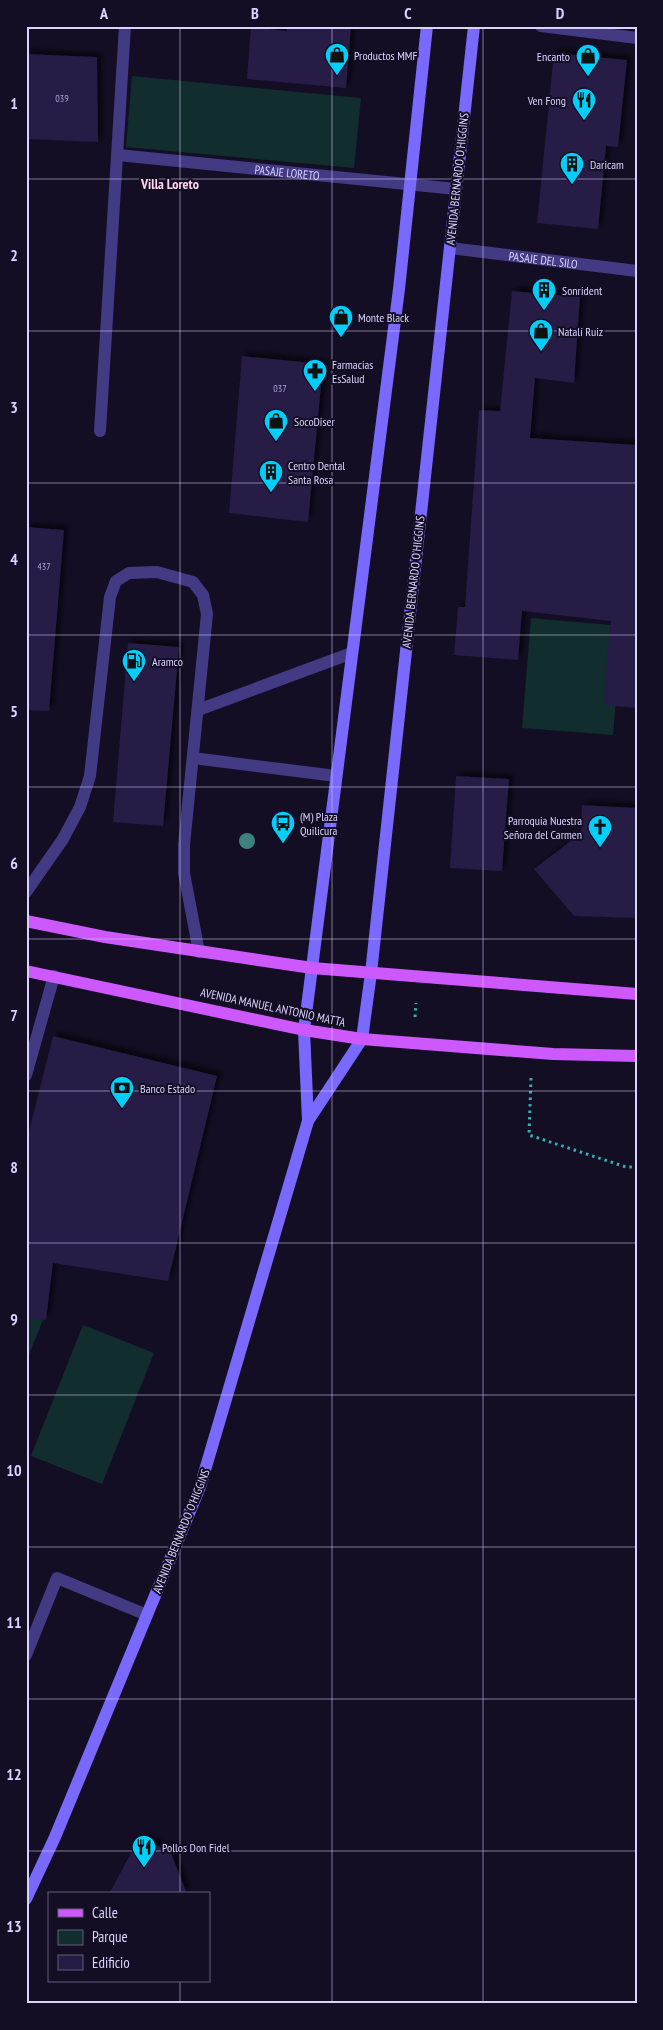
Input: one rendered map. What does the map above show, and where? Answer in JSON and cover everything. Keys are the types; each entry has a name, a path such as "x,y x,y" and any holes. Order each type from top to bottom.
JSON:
{"main road":[{"name":"AVENIDA BERNARDO O'HIGGINS","path":"308,1122 304,1030 398,288 427,26"},
{"name":"AVENIDA BERNARDO O'HIGGINS","path":"26,1899 55,1837 200,1488 308,1122 362,1039 371,973 474,26"},
{"path":"26,921 105,937 312,968 637,994"},
{"name":"AVENIDA MANUEL ANTONIO MATTA","path":"26,971 304,1030 362,1039 531,1052 637,1056"}],"street":[{"path":"100,431 126,26"},
{"path":"541,26 637,38"},
{"name":"PASAJE LORETO","path":"118,155 456,189"},
{"name":"PASAJE DEL SILO","path":"450,248 637,271"},
{"path":"26,892 63,839 80,807 90,776 110,597 116,581 129,573 157,572 193,582 203,595 207,614 184,845 184,873 199,952"},
{"path":"198,710 352,653"},
{"path":"193,758 336,776"},
{"path":"26,1075 54,976"},
{"path":"26,1655 57,1578 147,1614"}],"path":[{"path":"413,1043 419,977"},
{"path":"531,1052 529,1136 626,1167 637,1167"}],"green space":[{"path":"132,76 361,98 354,168 126,147"},
{"path":"531,618 622,626 613,735 522,728"},
{"path":"26,1298 48,1307 26,1362"},
{"path":"83,1325 154,1353 102,1484 31,1456"}],"building":[{"path":"287,26 351,26 346,88 247,79 251,27 287,31"},
{"path":"554,53 627,60 618,147 606,146 598,229 537,223"},
{"path":"26,54 97,57 98,142 26,139"},
{"path":"512,291 580,297 574,383 535,378 530,438 637,445 637,708 603,705 611,621 522,611 518,660 454,655 458,607 465,607 479,410 500,411"},
{"path":"242,356 323,364 308,522 229,513"},
{"path":"26,527 64,530 49,711 26,710"},
{"path":"128,643 179,647 163,826 113,822"},
{"path":"456,776 509,779 502,871 450,868"},
{"name":"Parroquia Nuestra Señora del Carmen","path":"582,805 637,808 637,918 574,916 534,869 581,833"},
{"name":"Banco Estado","path":"53,1036 217,1076 168,1281 53,1263 46,1320 26,1318 26,1143"},
{"path":"140,1836 171,1853 186,1892 110,1892"}],"place":[{"name":"Productos MMF","path":"337,76"},
{"name":"Encanto","path":"588,77"},
{"name":"Ven Fong","path":"584,121"},
{"name":"Daricam","path":"572,185"},
{"name":"Sonrident","path":"544,311"},
{"name":"Monte Black","path":"341,338"},
{"name":"Natalí Ruiz","path":"541,352"},
{"name":"Farmacias EsSalud","path":"315,392"},
{"name":"SocoDiser","path":"276,442"},
{"name":"Centro Dental Santa Rosa","path":"271,493"},
{"name":"Aramco","path":"134,682"},
{"name":"(M) Plaza Quilicura","path":"283,844"},
{"name":"Parroquia Nuestra Señora del Carmen","path":"600,848"},
{"name":"Banco Estado","path":"122,1109"},
{"name":"Pollos Don Fidel","path":"144,1868"}],"district":[{"name":"Villa Loreto","path":"170,184"}]}
